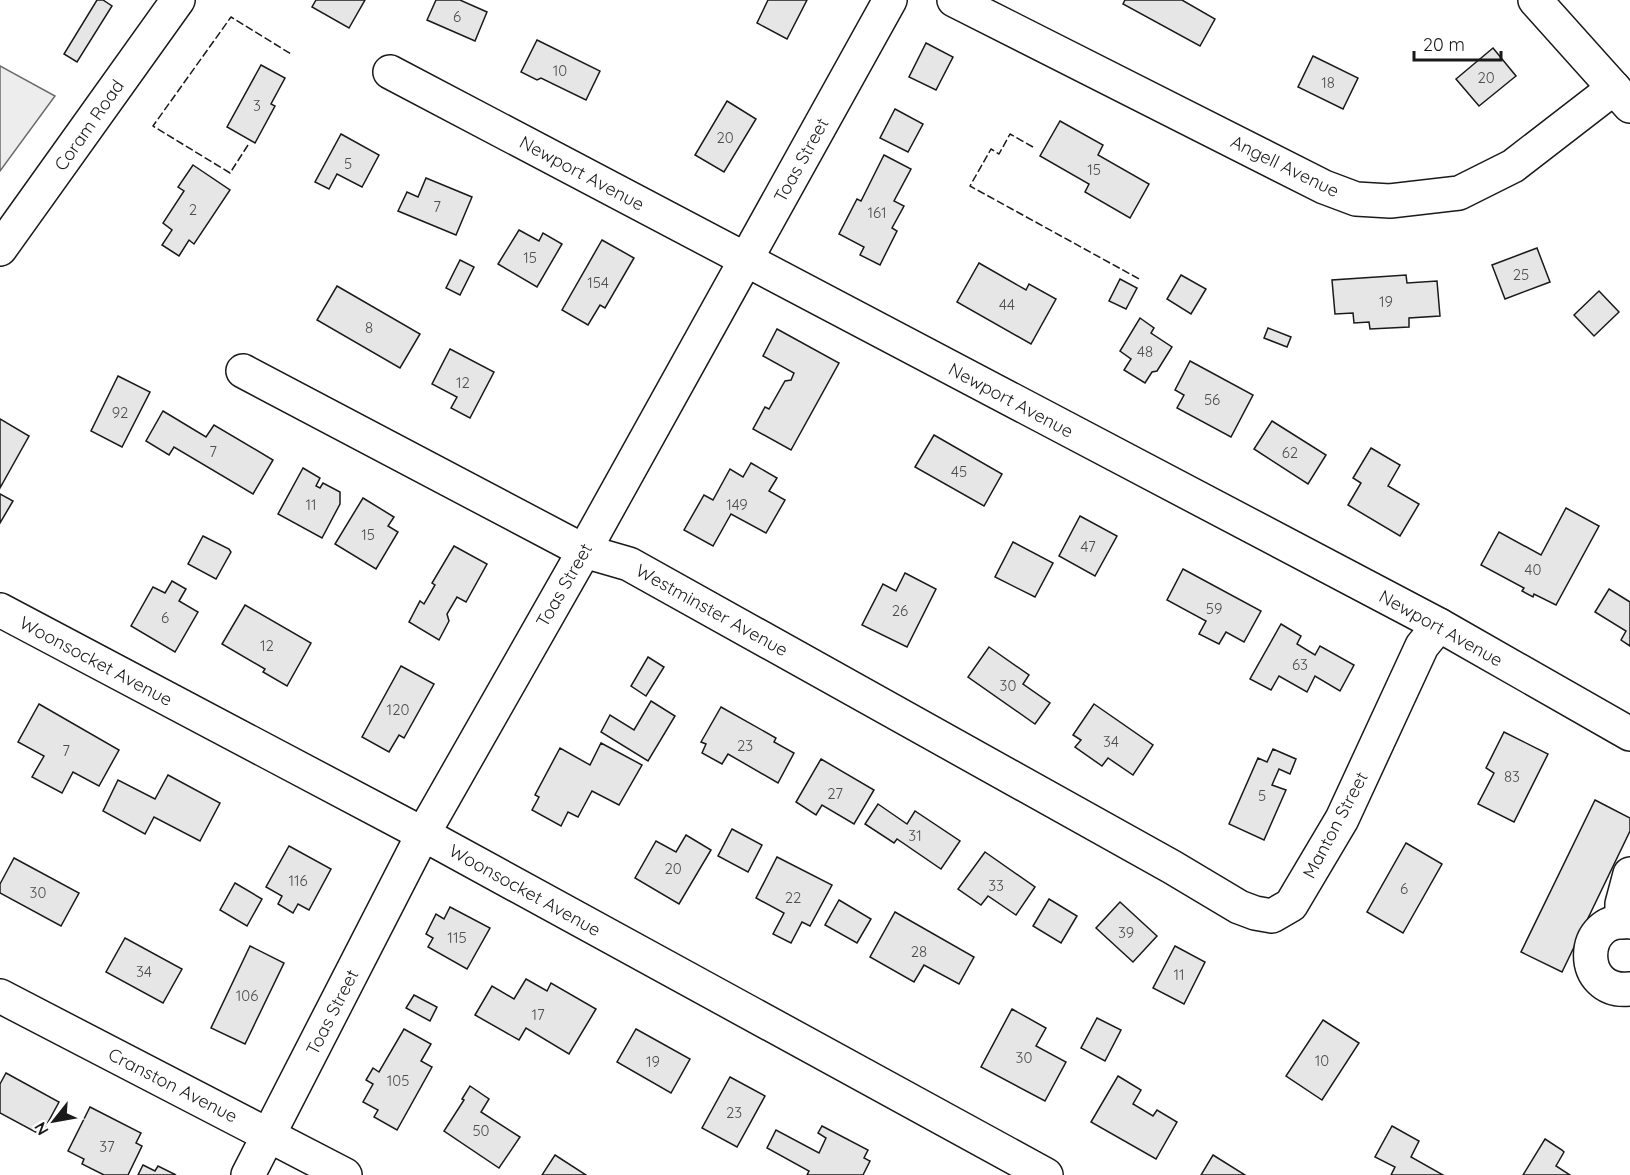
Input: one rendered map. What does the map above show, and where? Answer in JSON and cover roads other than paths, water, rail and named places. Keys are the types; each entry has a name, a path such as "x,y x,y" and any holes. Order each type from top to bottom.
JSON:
{"street":[{"name":"Coram Road","path":"0,249 177,0"},
{"name":"Toas Street","path":"248,1175 423,834 890,0"},
{"name":"Angell Avenue","path":"954,0 1323,187 1356,199 1390,201 1459,193 1513,166 1622,97"},
{"path":"1535,0 1622,97"},
{"name":"Newport Avenue","path":"390,72 1439,626 1630,734"},
{"name":"Westminster Avenue","path":"243,371 584,550 629,564 1172,867"},
{"name":"Woonsocket Avenue","path":"0,610 423,834 1046,1175"},
{"name":"Manton Street","path":"1172,867 1255,913 1272,916 1291,905 1342,819 1422,646 1439,626"},
{"path":"1630,874 1622,904 1626,922 1609,925 1596,935 1590,951 1590,962 1598,977 1606,985 1617,989 1630,989"},
{"name":"Cranston Avenue","path":"0,996 345,1175"}]}
